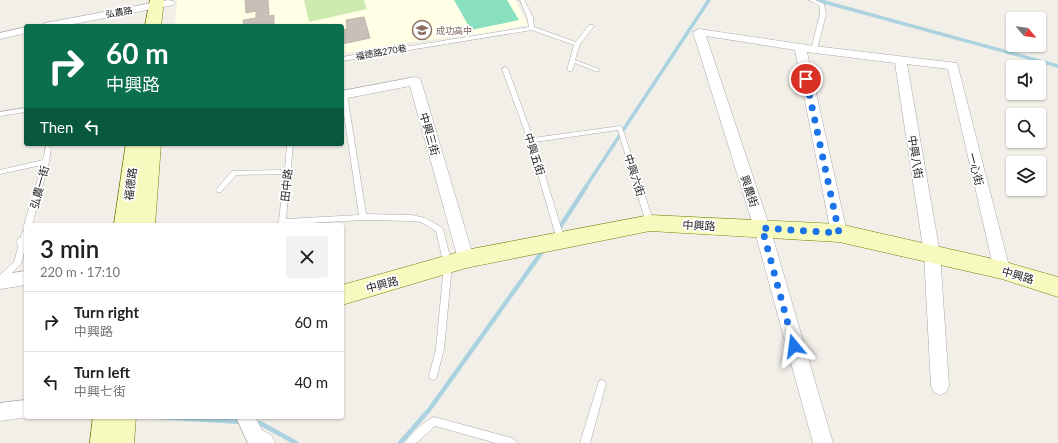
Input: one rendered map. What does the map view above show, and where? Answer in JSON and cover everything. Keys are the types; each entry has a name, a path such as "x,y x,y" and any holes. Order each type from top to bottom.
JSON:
{"street":[{"path":"154,24 163,2"},
{"path":"163,2 166,24"},
{"name":"弘農路","path":"71,23 163,2"},
{"path":"0,36 24,30"},
{"name":"興農街","path":"800,48 699,32 762,228 823,443"},
{"path":"839,233 800,48 901,61"},
{"name":"一心街","path":"901,61 953,66 1002,270"},
{"name":"中興八街","path":"901,61 932,254 940,386"},
{"name":"中興三街","path":"344,95 415,81 457,262"},
{"name":"福德路","path":"124,223 135,146"},
{"name":"福德路","path":"144,223 152,146"},
{"name":"中興路","path":"344,294 457,262 650,223 839,233 1002,270 1058,287"},
{"path":"0,281 24,278"},
{"path":"0,412 24,409"},
{"path":"104,443 106,419"},
{"path":"120,443 123,419"},
{"path":"246,419 255,438 265,443"}],"lane":[{"path":"522,0 530,17 532,28 577,44"},
{"path":"812,0 822,5 823,14 814,50"},
{"path":"570,70 577,44 591,26"},
{"name":"福德路270巷","path":"344,59 532,28"},
{"path":"573,61 597,70"},
{"name":"中興五街","path":"505,69 531,140 561,241"},
{"path":"344,101 363,217"},
{"path":"0,114 24,110"},
{"name":"中興六街","path":"531,140 620,128 650,223"},
{"name":"田中路","path":"281,223 290,146"},
{"name":"弘農一街","path":"29,223 46,162 48,148"},
{"path":"0,172 46,162"},
{"path":"219,190 234,173 288,172"},
{"path":"293,223 363,217 412,218 423,220 440,229 457,262 440,349 433,376"},
{"path":"0,281 17,264 24,242"},
{"path":"585,443 602,384"},
{"path":"410,443 434,421 512,443"}],"shaded area":[{"name":"成功高中","path":"177,0 515,0 528,25 484,33 389,45 344,54 344,24 175,24"}],"green space":[{"path":"304,0 364,0 367,9 309,22"},
{"path":"454,0 507,0 519,20 471,30"}],"building":[{"path":"245,0 268,0 269,16 274,15 274,24 244,24 243,20 256,18 256,11 246,13"},
{"path":"364,17 370,38 344,44 344,30 347,29 346,20"}],"waterway":[{"path":"585,188 709,0"},
{"path":"817,0 1058,66"},
{"path":"558,230 586,187"},
{"path":"400,443 429,410 544,249"},
{"path":"192,419 242,422"},
{"path":"253,423 260,423 296,443"}],"place":[{"name":"成功高中","path":"422,30"}],"route":[{"path":"794,346 762,228 839,233 806,79"}]}
